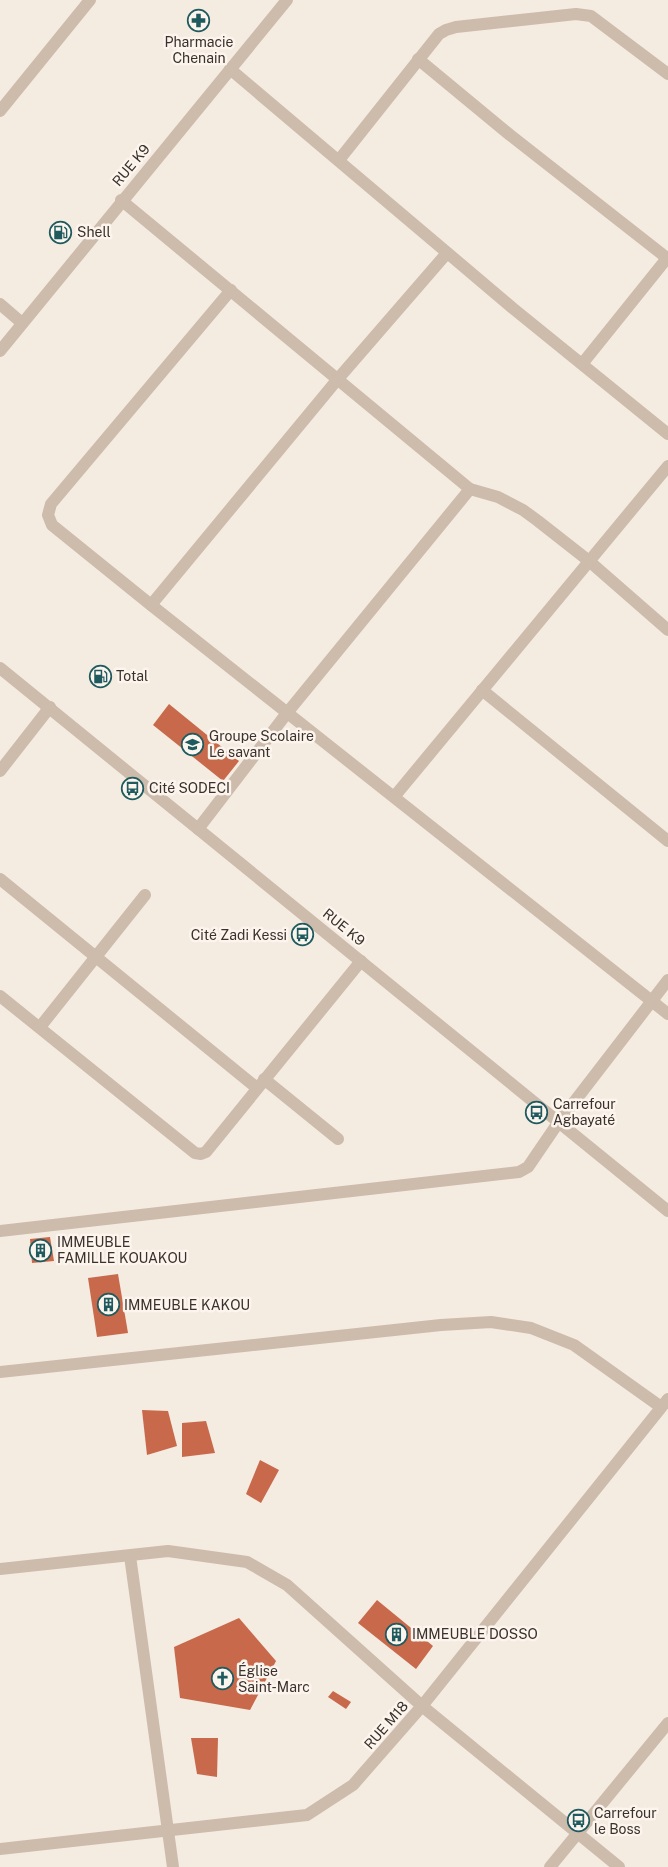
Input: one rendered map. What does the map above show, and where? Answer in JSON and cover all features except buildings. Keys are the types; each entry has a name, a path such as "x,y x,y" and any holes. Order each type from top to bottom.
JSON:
{"street":[{"path":"0,111 90,0"},
{"name":"RUE K9","path":"0,351 121,200 287,0"},
{"path":"339,160 439,34 451,28 576,14 591,16 668,74"},
{"path":"418,59 510,135 668,257 582,364"},
{"path":"230,69 447,252 668,434"},
{"path":"121,200 470,489 498,497 523,510 589,561 668,630"},
{"path":"151,606 337,380 447,252"},
{"path":"231,290 52,504 48,514 52,525 151,606 668,1014"},
{"path":"0,304 22,323"},
{"path":"394,797 668,466"},
{"path":"198,829 287,713 470,489"},
{"name":"RUE K9","path":"0,668 668,1212"},
{"path":"482,690 668,841"},
{"path":"0,770 50,707"},
{"path":"0,879 260,1084 338,1140"},
{"path":"40,1028 145,895"},
{"path":"0,996 195,1153 202,1154 206,1152 361,961"},
{"path":"0,1231 519,1172 528,1167 558,1123 668,980"},
{"path":"0,1372 442,1325 491,1322 531,1328 574,1344 664,1403"},
{"name":"RUE M18","path":"0,1849 307,1815 353,1785 422,1706 664,1403"},
{"path":"0,1569 168,1551 247,1562 287,1585 422,1706 619,1867"},
{"path":"130,1556 173,1867"},
{"path":"550,1867 668,1723"}],"place":[{"name":"Pharmacie Chenain","path":"199,20"},
{"name":"Shell","path":"61,232"},
{"name":"Total","path":"100,676"},
{"name":"Groupe Scolaire Le savant","path":"193,744"},
{"name":"Cité SODECI","path":"133,788"},
{"name":"Cité Zadi Kessi","path":"303,935"},
{"name":"Carrefour Agbayaté","path":"537,1112"},
{"name":"IMMEUBLE FAMILLE KOUAKOU","path":"41,1250"},
{"name":"IMMEUBLE KAKOU","path":"108,1305"},
{"name":"IMMEUBLE DOSSO","path":"396,1634"},
{"name":"Église Saint-Marc","path":"222,1679"},
{"name":"Carrefour le Boss","path":"578,1821"}]}
